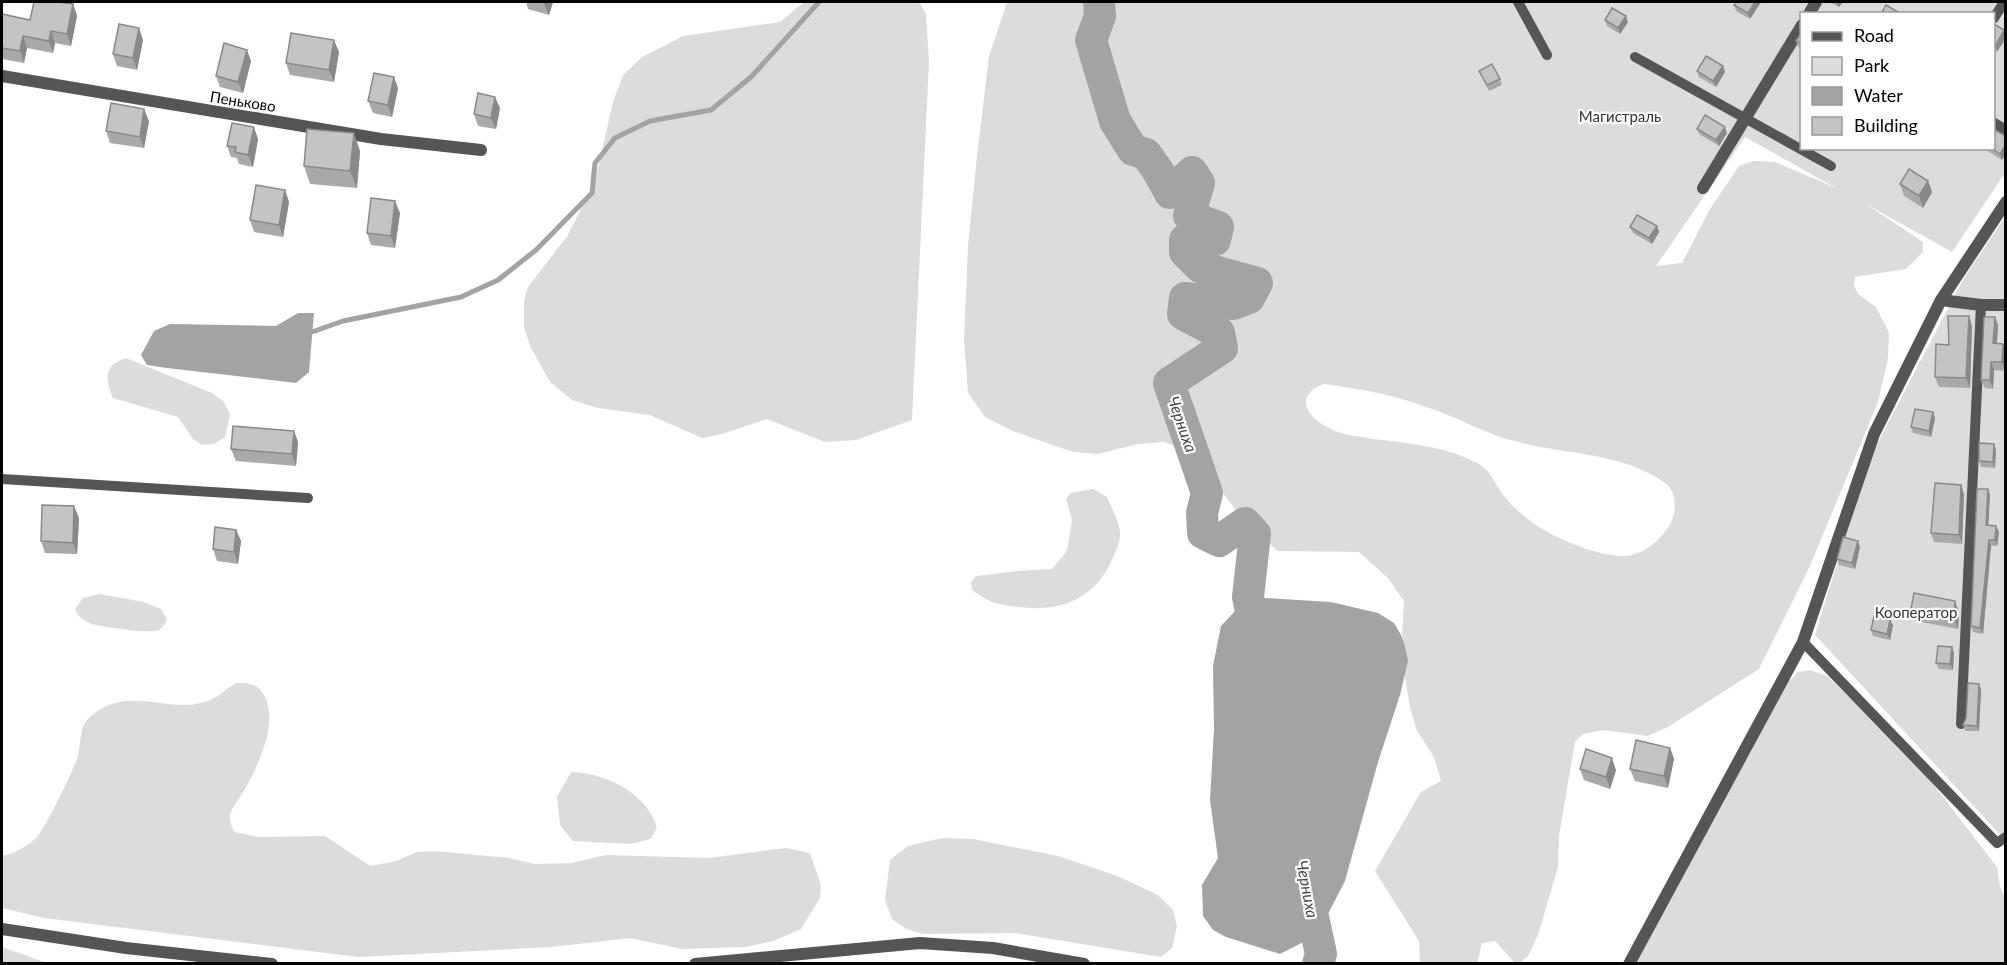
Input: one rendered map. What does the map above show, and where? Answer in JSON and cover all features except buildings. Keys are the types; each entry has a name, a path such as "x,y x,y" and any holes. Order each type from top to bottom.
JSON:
{"street":[{"path":"1703,188 1800,28"},
{"name":"Пеньково","path":"2,76 381,139 481,150"},
{"path":"1629,963 1803,642 1874,434 1941,300 2006,202"},
{"path":"1941,300 1981,305 2006,305"},
{"path":"2,929 126,948 272,963"},
{"path":"695,963 920,943 993,948 1084,963"}],"lane":[{"path":"1518,2 1547,55"},
{"path":"1995,16 2004,2"},
{"path":"1635,57 1800,149"},
{"path":"1801,150 1831,166"},
{"path":"1961,724 1981,305"},
{"path":"2,478 308,498"},
{"path":"1803,642 1996,843 2006,837"}],"green space":[{"path":"804,2 919,2 926,14 929,62 912,420 856,440 825,442 767,419 702,438 650,415 598,408 572,400 550,382 530,346 524,327 524,300 528,287 568,235 595,181 613,102 623,75 642,57 683,36 780,22"},
{"name":"Магистраль","path":"1007,2 2005,2 2005,173 1952,252 1866,204 1923,242 1923,252 1906,269 1855,277 1854,285 1858,294 1876,307 1889,333 1888,358 1878,402 1810,566 1759,669 1668,727 1648,736 1603,730 1583,734 1575,742 1559,836 1558,867 1538,935 1528,956 1519,963 1515,963 1495,941 1482,943 1477,963 1420,963 1419,941 1375,871 1421,792 1441,781 1434,757 1416,729 1410,707 1401,654 1404,601 1388,578 1359,552 1278,551 1248,525 1222,492 1204,461 1189,450 1164,442 1138,444 1098,454 1073,452 1015,432 985,417 968,393 964,340 968,246 989,56","holes":["1745,137 1836,188 1775,162 1754,161 1739,166 1710,209 1682,263 1656,266","1324,384 1416,403 1507,439 1631,465 1669,486 1675,510 1672,520 1659,539 1646,549 1632,555 1601,553 1574,544 1537,526 1522,514 1507,500 1488,472 1473,461 1435,448 1344,434 1316,420 1308,409 1307,397 1314,389"]},
{"name":"Кооператор","path":"2005,217 2005,840 1815,635 1869,459 1964,278"},
{"path":"126,358 212,393 223,401 230,414 225,437 214,444 202,445 193,439 178,417 113,398 108,385 108,374 113,365"},
{"path":"1093,489 1107,497 1118,523 1120,536 1111,562 1094,586 1084,595 1061,605 1034,608 994,603 972,590 971,582 976,576 1052,569 1067,551 1072,520 1066,499 1070,493"},
{"path":"99,594 144,602 161,609 167,619 162,628 154,631 126,630 92,624 81,618 75,609 83,598"},
{"path":"1810,670 1827,676 1913,758 1997,867 2005,900 2005,963 1630,964 1788,682 1798,672"},
{"path":"236,683 250,684 261,690 269,710 269,721 268,733 260,758 230,815 235,832 259,837 325,836 370,866 396,861 417,852 435,851 509,858 535,864 572,863 606,855 709,858 786,848 810,853 821,885 820,898 801,929 773,941 746,947 682,949 630,938 552,947 358,957 44,918 2,908 2,856 25,847 41,832 74,766 87,720 101,709 115,703 144,701 190,705 205,702"},
{"path":"571,772 598,776 635,795 652,816 657,828 650,839 631,844 573,841 560,825 557,797"},
{"path":"942,838 973,839 1058,856 1120,877 1158,895 1173,910 1177,926 1172,948 1161,957 1015,933 923,934 906,929 892,919 885,900 890,860 908,846"},
{"path":"2,947 47,963 2,963"}],"water":[{"path":"298,313 314,313 309,372 296,383 147,365 141,355 154,331 170,324 276,326"},
{"path":"1248,597 1331,602 1378,613 1394,623 1401,635 1408,661 1345,881 1317,935 1280,954 1226,937 1213,930 1203,916 1202,885 1218,858 1210,800 1214,729 1213,666 1221,626"}],"waterway":[{"path":"312,332 343,321 461,297 498,280 536,250 592,193 595,163 615,138 650,121 711,110 751,77 819,2"},
{"name":"Черниха","path":"1099,2 1100,16 1091,40 1115,121 1133,150 1146,154 1170,193 1192,172 1199,183 1189,216 1218,227 1215,240 1185,240 1185,252 1200,267 1257,283 1249,298 1233,304 1185,298 1183,314 1219,333 1222,348 1169,383 1207,493 1202,513 1203,533 1219,541 1245,523 1255,534 1248,597 1257,639"},
{"name":"Черниха","path":"1308,894 1321,954 1318,964"}]}
